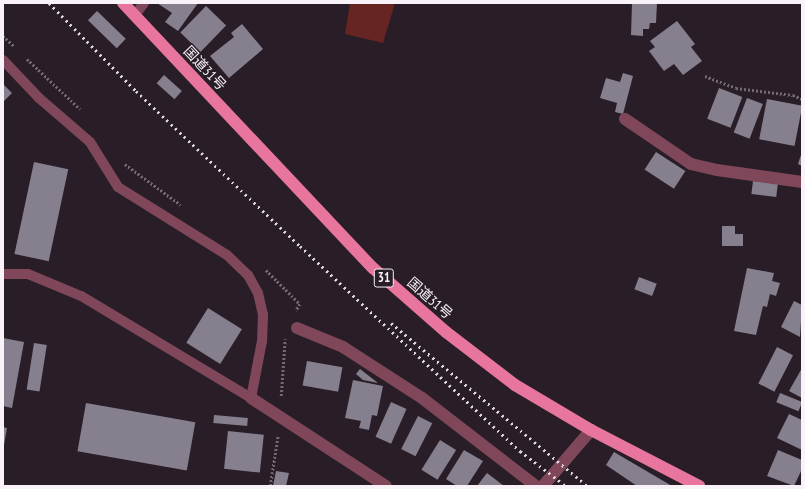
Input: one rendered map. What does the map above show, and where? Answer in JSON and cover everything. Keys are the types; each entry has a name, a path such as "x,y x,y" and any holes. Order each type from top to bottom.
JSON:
{"highway":[{"name":"国道31号","path":"123,3 373,268 446,332 515,384 591,430 699,486"}],"street":[{"path":"625,119 691,164 717,170 802,182"},
{"path":"296,328 343,347 422,398 536,486"},
{"path":"251,398 386,486"},
{"path":"544,486 591,430"}],"lane":[{"path":"135,15 144,3"},
{"path":"3,60 39,98 90,142 118,186 227,255 248,276 258,293 263,314 262,341 251,398 80,296 28,274 3,274"}],"path":[{"path":"705,76 736,88 793,95 802,99"}],"shaded area":[{"path":"350,3 395,3 383,43 345,34"}],"building":[{"path":"157,3 198,3 178,31 165,22 172,13"},
{"path":"632,3 657,3 656,23 650,23 649,29 643,29 643,36 631,35"},
{"path":"206,6 226,25 200,52 180,33"},
{"path":"97,11 126,39 117,48 88,20"},
{"path":"677,21 695,44 691,47 702,61 683,75 674,64 664,71 649,51 655,47 650,41"},
{"path":"242,24 263,49 229,78 210,56 234,37 231,33"},
{"path":"623,73 633,76 623,114 615,112 617,103 600,98 606,78 620,82"},
{"path":"164,75 182,91 174,99 157,83"},
{"path":"3,84 12,93 3,102"},
{"path":"719,88 742,97 731,128 707,119"},
{"path":"747,98 763,104 750,139 734,133"},
{"path":"767,99 802,106 795,146 759,139"},
{"path":"656,152 685,171 674,189 645,170"},
{"path":"802,152 802,166 798,164"},
{"path":"34,162 68,169 49,261 14,254"},
{"path":"753,181 778,184 776,197 751,194"},
{"path":"722,226 735,226 735,234 743,234 743,246 722,246"},
{"path":"747,268 774,273 772,281 780,283 776,296 770,294 767,307 763,306 756,335 734,331"},
{"path":"639,277 657,284 652,296 634,289"},
{"path":"794,301 802,305 800,337 781,327"},
{"path":"208,308 242,329 220,364 186,343"},
{"path":"3,338 24,342 12,408 3,406"},
{"path":"34,343 47,345 39,391 27,389"},
{"path":"777,347 793,355 774,392 758,384"},
{"path":"307,361 342,367 338,392 303,386"},
{"path":"802,368 802,398 789,391"},
{"path":"360,369 378,383 363,380 356,374"},
{"path":"353,380 383,386 377,416 372,415 369,430 359,428 361,421 345,418"},
{"path":"780,393 802,402 799,411 776,402"},
{"path":"391,402 407,409 391,444 376,437"},
{"path":"86,403 195,422 187,471 77,451"},
{"path":"789,414 802,420 802,450 777,438"},
{"path":"214,415 248,418 247,426 213,423"},
{"path":"418,416 432,423 415,456 401,449"},
{"path":"3,427 7,428 4,445 3,445"},
{"path":"228,431 264,435 260,473 224,469"},
{"path":"440,440 456,450 438,480 421,470"},
{"path":"464,450 483,461 467,486 457,486 446,479"},
{"path":"778,450 802,460 802,469 794,486 767,476"},
{"path":"614,452 672,486 637,486 606,465"},
{"path":"276,471 289,473 286,486 273,486"},
{"path":"487,473 504,486 477,486"}],"railway":[{"path":"49,3 136,91 300,246 520,451 566,486"},
{"path":"391,323 587,486"}]}
